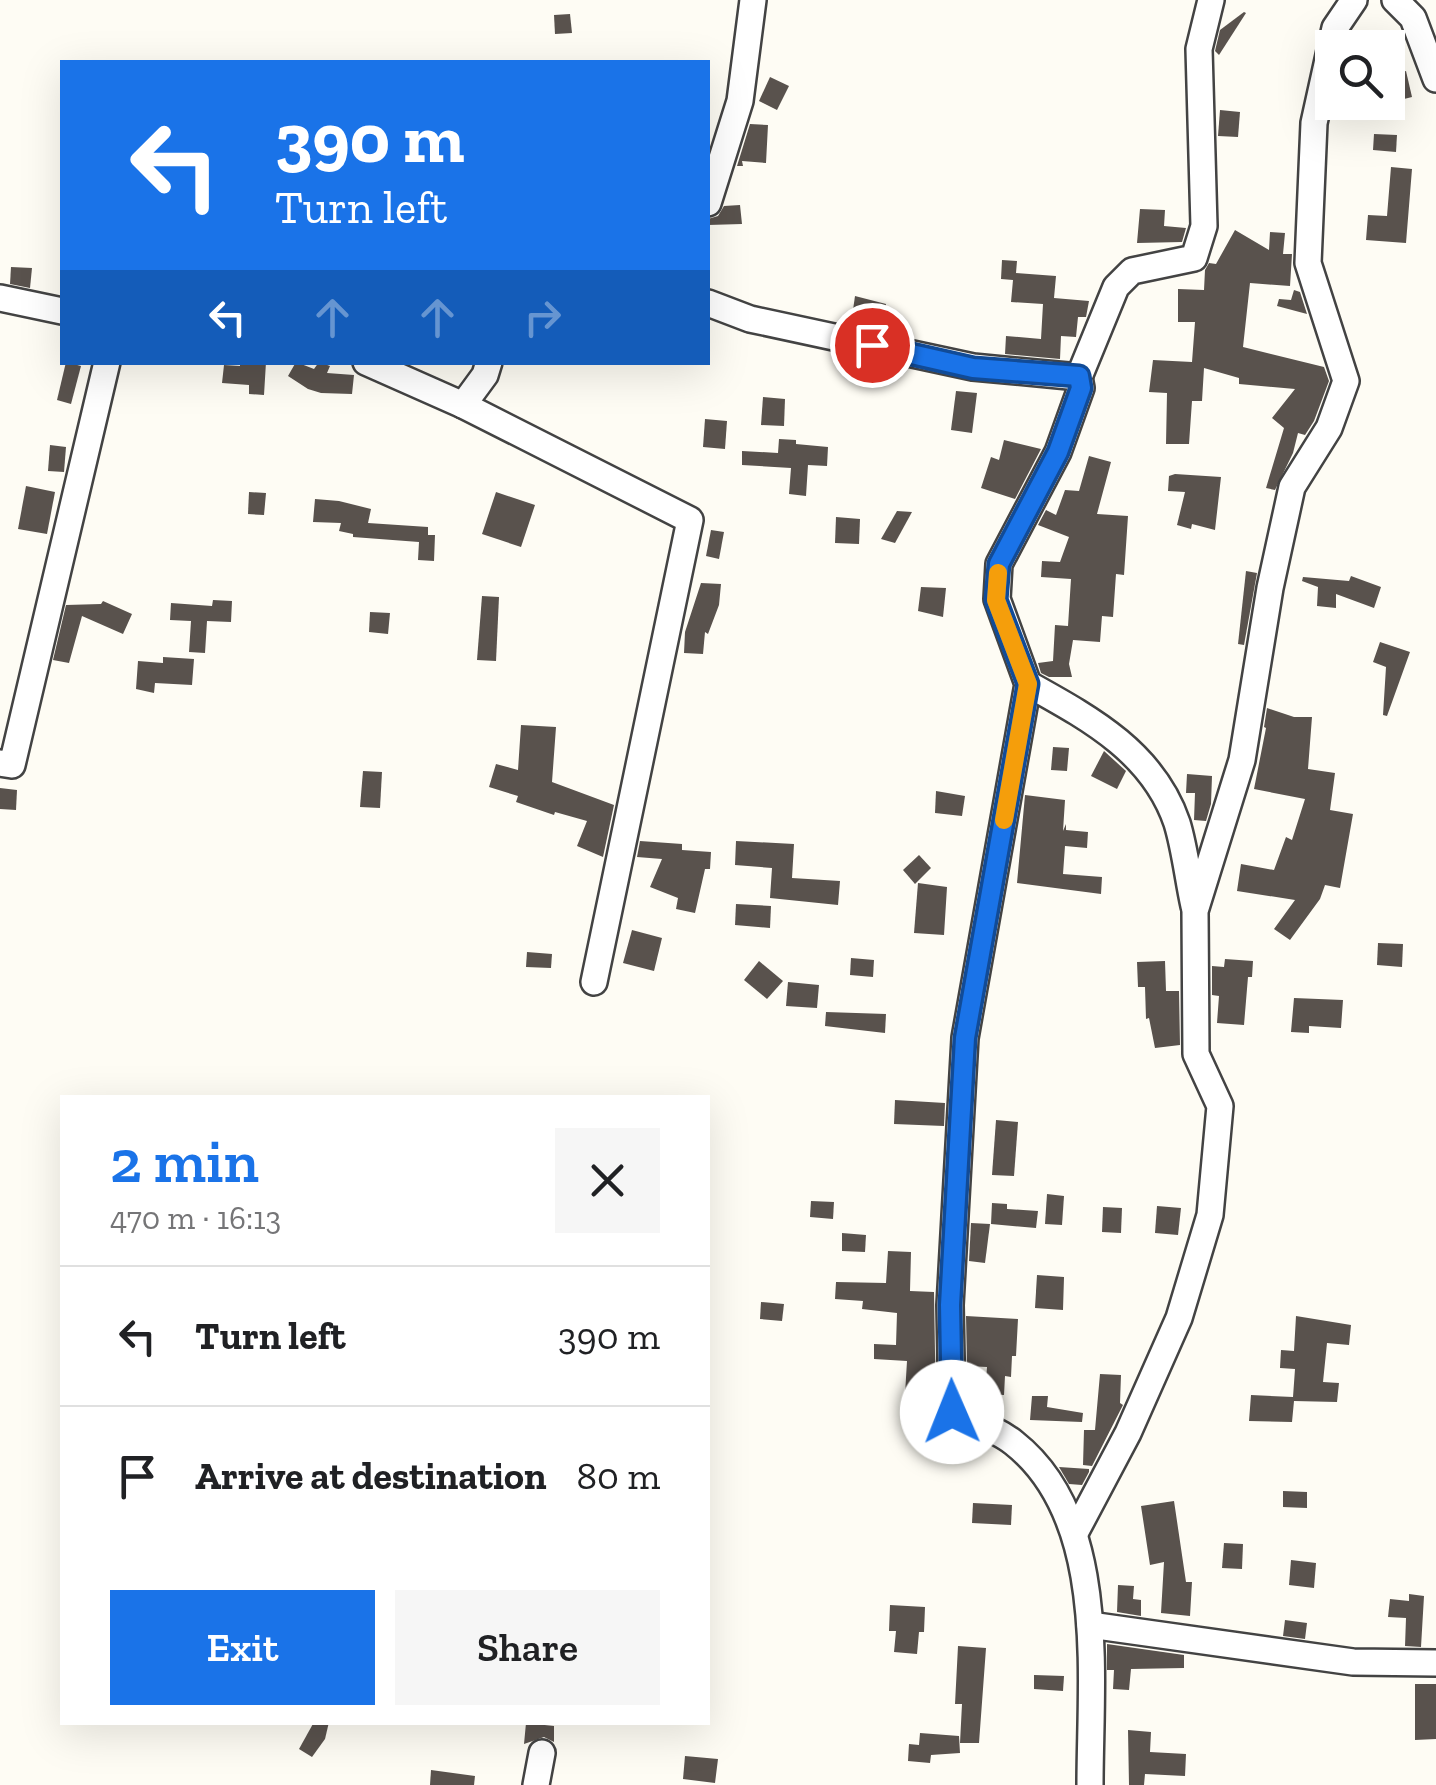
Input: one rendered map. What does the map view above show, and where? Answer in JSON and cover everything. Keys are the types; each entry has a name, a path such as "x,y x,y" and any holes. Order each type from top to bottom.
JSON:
{"street":[{"path":"710,197 740,101 753,0"},
{"path":"1090,1785 1090,1625 1076,1533 1050,1484 1013,1442 952,1412 950,1305 965,1038 1028,684 996,600 999,564 1058,452 1081,388 1079,376 1116,287 1132,271 1194,258 1204,226 1200,49 1212,0"},
{"path":"1195,911 1242,760 1270,588 1292,487 1330,428 1346,381 1308,262 1314,122 1335,28 1354,0"},
{"path":"1395,0 1413,18 1436,79"},
{"path":"0,298 60,311"},
{"path":"710,305 750,319 973,368 1079,376"},
{"path":"0,763 12,765 106,365"},
{"path":"373,365 463,405 690,520 594,982"},
{"path":"463,405 488,365"},
{"path":"1028,684 1096,722 1144,762 1176,821 1195,911 1196,1054 1220,1106 1210,1216 1179,1318 1128,1433 1076,1533"},
{"path":"1090,1625 1353,1662 1436,1663"},
{"path":"536,1785 542,1754"}],"building":[{"path":"1244,12 1219,55 1215,51 1220,30"},
{"path":"570,14 572,33 555,34 554,15"},
{"path":"1405,71 1412,97 1405,99"},
{"path":"770,77 789,86 777,110 759,101"},
{"path":"1220,110 1240,112 1238,137 1218,136"},
{"path":"750,124 768,125 766,163 742,161 743,166 737,166"},
{"path":"1374,134 1397,135 1396,152 1373,150"},
{"path":"1391,167 1412,169 1406,243 1366,240 1368,215 1387,216"},
{"path":"740,205 742,224 710,225 710,218 718,216 724,206"},
{"path":"1140,209 1165,210 1164,226 1186,228 1182,242 1137,243"},
{"path":"1235,230 1269,250 1270,232 1285,233 1283,254 1292,254 1290,286 1250,283 1243,347 1324,367 1329,381 1314,421 1305,435 1298,433 1275,490 1266,488 1284,428 1272,418 1295,389 1239,384 1239,378 1204,368 1202,401 1192,401 1189,444 1166,444 1167,393 1149,392 1153,360 1192,362 1195,322 1178,322 1178,289 1204,290 1205,270 1209,263 1216,264"},
{"path":"1002,260 1017,261 1016,273 1056,276 1054,298 1089,301 1086,317 1078,317 1076,337 1061,336 1060,359 1005,354 1006,336 1041,339 1043,304 1011,302 1013,280 1001,279"},
{"path":"11,267 32,268 30,288 10,284"},
{"path":"1294,290 1300,292 1307,314 1277,306 1279,299 1291,300"},
{"path":"855,296 886,304 881,331 851,324"},
{"path":"65,365 81,366 71,404 57,400"},
{"path":"224,365 266,365 264,395 249,394 249,385 222,383"},
{"path":"294,365 314,369 317,365 327,365 327,373 354,375 352,394 321,393 288,376"},
{"path":"956,391 977,393 972,433 951,430"},
{"path":"763,397 785,399 784,426 761,425"},
{"path":"705,419 727,421 725,449 703,447"},
{"path":"779,439 828,447 827,466 808,465 806,496 789,494 791,468 742,465 742,451 778,453"},
{"path":"1004,440 1041,449 1015,499 981,488 991,457 999,460"},
{"path":"50,445 66,447 64,472 48,471"},
{"path":"1089,456 1111,462 1097,514 1128,516 1124,575 1116,574 1113,617 1102,616 1100,642 1073,640 1069,664 1072,677 1049,677 1041,673 1038,663 1053,661 1055,625 1068,626 1071,579 1041,577 1042,561 1060,562 1069,537 1038,525 1046,510 1056,515 1065,490 1079,491"},
{"path":"1169,476 1221,477 1215,530 1177,525 1185,492 1168,491"},
{"path":"26,486 55,492 47,534 18,529"},
{"path":"249,492 266,493 264,515 248,514"},
{"path":"496,492 535,505 521,547 482,534"},
{"path":"315,499 371,509 368,523 428,527 428,535 435,535 434,561 418,560 419,542 353,537 339,531 341,523 313,522"},
{"path":"897,511 912,512 895,543 881,539"},
{"path":"836,517 860,519 859,544 835,543"},
{"path":"711,530 724,532 719,559 706,556"},
{"path":"1246,571 1257,573 1244,645 1238,644"},
{"path":"1351,576 1381,587 1374,608 1336,594 1336,608 1317,606 1318,587 1302,581 1303,577 1349,581"},
{"path":"701,583 721,584 719,605 708,634 705,632 703,654 684,653 685,632"},
{"path":"921,587 946,588 943,617 918,611"},
{"path":"482,596 499,597 496,661 477,660"},
{"path":"213,600 232,601 231,622 207,621 205,653 189,652 191,621 170,620 171,603 212,606"},
{"path":"103,601 132,614 123,634 82,616 69,663 53,660 66,605"},
{"path":"370,612 390,613 388,634 369,632"},
{"path":"1380,642 1410,652 1387,716 1383,715 1386,667 1373,662"},
{"path":"163,657 194,659 192,685 155,683 154,693 136,689 138,661 163,663"},
{"path":"1267,708 1294,717 1312,717 1308,769 1335,773 1330,810 1353,814 1340,888 1325,885 1320,899 1290,940 1274,929 1295,900 1237,891 1241,864 1274,870 1286,837 1292,840 1305,799 1254,789"},
{"path":"521,725 556,727 552,782 614,805 603,857 577,846 587,821 516,802 518,796 489,787 496,764 518,770"},
{"path":"1053,747 1069,748 1067,771 1051,770"},
{"path":"1104,751 1126,771 1117,789 1091,776"},
{"path":"363,771 382,772 380,808 360,807"},
{"path":"1187,774 1212,776 1206,821 1194,820 1195,793 1186,793"},
{"path":"0,788 17,790 16,810 0,809"},
{"path":"936,791 965,796 962,816 935,813"},
{"path":"1025,795 1065,800 1063,831 1066,824 1066,830 1088,832 1087,848 1065,846 1063,874 1102,877 1101,894 1017,883"},
{"path":"640,841 682,844 682,850 711,852 710,869 705,869 695,913 676,909 678,898 650,887 662,859 637,857"},
{"path":"736,841 794,844 792,878 840,881 838,905 770,898 772,868 735,865"},
{"path":"919,855 931,868 915,884 903,870"},
{"path":"918,883 947,887 944,935 914,933"},
{"path":"736,904 771,906 770,928 735,925"},
{"path":"632,930 662,938 654,971 623,963"},
{"path":"1378,943 1403,944 1402,967 1377,965"},
{"path":"527,952 552,954 551,968 526,967"},
{"path":"851,958 874,960 873,977 850,975"},
{"path":"1225,959 1253,961 1244,1025 1217,1023 1219,996 1212,995 1212,966 1224,967"},
{"path":"759,961 783,981 767,999 744,980"},
{"path":"1165,961 1166,991 1179,991 1180,1045 1155,1048 1149,1018 1146,1019 1145,987 1138,987 1137,962"},
{"path":"788,982 819,985 817,1008 786,1006"},
{"path":"1294,998 1343,1000 1341,1028 1309,1026 1309,1033 1291,1032"},
{"path":"826,1012 886,1014 885,1033 825,1026"},
{"path":"895,1100 945,1103 944,1126 894,1124"},
{"path":"996,1120 1018,1122 1014,1176 992,1175"},
{"path":"1047,1194 1064,1196 1062,1225 1045,1224"},
{"path":"811,1201 834,1202 833,1219 810,1217"},
{"path":"992,1203 1007,1204 1007,1209 1038,1211 1036,1228 991,1224"},
{"path":"1157,1206 1181,1208 1178,1235 1155,1233"},
{"path":"1103,1207 1122,1208 1121,1233 1102,1232"},
{"path":"971,1223 990,1224 985,1263 969,1261"},
{"path":"842,1233 866,1235 865,1252 842,1251"},
{"path":"888,1251 911,1252 910,1291 934,1292 936,1413 904,1411 907,1361 874,1359 874,1344 896,1345 897,1313 862,1309 863,1301 835,1299 836,1282 886,1283"},
{"path":"1037,1275 1064,1277 1063,1310 1035,1308"},
{"path":"761,1302 784,1304 782,1321 760,1319"},
{"path":"966,1316 1018,1319 1016,1356 1012,1356 1011,1377 1005,1376 1004,1395 985,1394 987,1367 967,1366"},
{"path":"1296,1316 1351,1325 1349,1345 1327,1343 1323,1382 1339,1383 1337,1402 1294,1401 1292,1422 1249,1421 1251,1395 1293,1397 1295,1369 1280,1368 1281,1350 1294,1351"},
{"path":"1100,1374 1121,1375 1123,1405 1092,1466 1083,1465 1084,1430 1095,1430"},
{"path":"1032,1396 1048,1396 1047,1407 1083,1413 1082,1422 1030,1420"},
{"path":"1059,1467 1089,1472 1082,1485 1069,1484"},
{"path":"1283,1491 1307,1492 1307,1508 1283,1507"},
{"path":"1174,1501 1186,1582 1192,1582 1190,1616 1161,1613 1164,1562 1150,1565 1141,1506"},
{"path":"973,1503 1012,1505 1011,1525 972,1523"},
{"path":"1224,1543 1243,1544 1242,1569 1222,1568"},
{"path":"1291,1560 1316,1563 1314,1588 1289,1585"},
{"path":"1118,1585 1134,1586 1133,1599 1141,1600 1141,1616 1117,1612"},
{"path":"1409,1594 1424,1596 1421,1647 1405,1646 1406,1618 1388,1617 1390,1599 1409,1601"},
{"path":"890,1605 925,1607 924,1632 919,1632 917,1654 894,1652 896,1631 889,1631"},
{"path":"1285,1620 1307,1623 1305,1639 1283,1636"},
{"path":"1107,1644 1184,1655 1184,1668 1131,1669 1129,1690 1113,1689 1114,1670 1107,1670"},
{"path":"958,1646 986,1648 979,1743 960,1743 962,1704 955,1704"},
{"path":"1034,1675 1064,1676 1063,1691 1034,1689"},
{"path":"1415,1684 1436,1684 1436,1739 1415,1740"},
{"path":"312,1725 328,1725 325,1739 312,1757 299,1749"},
{"path":"526,1725 554,1726 554,1742 544,1737 524,1744"},
{"path":"1128,1730 1151,1732 1150,1752 1186,1754 1185,1776 1145,1774 1144,1785 1129,1785"},
{"path":"920,1733 959,1736 960,1753 931,1755 930,1763 908,1761 909,1744 919,1745"},
{"path":"685,1756 718,1759 715,1783 683,1779"},
{"path":"431,1770 475,1776 474,1785 430,1785"}],"slow traffic":[{"path":"998,573 996,600 1028,684 1004,820"}],"route":[{"path":"872,345 973,368 1079,376 1081,388 1058,452 999,564 996,600 1028,684 965,1038 950,1305 952,1412"}]}
